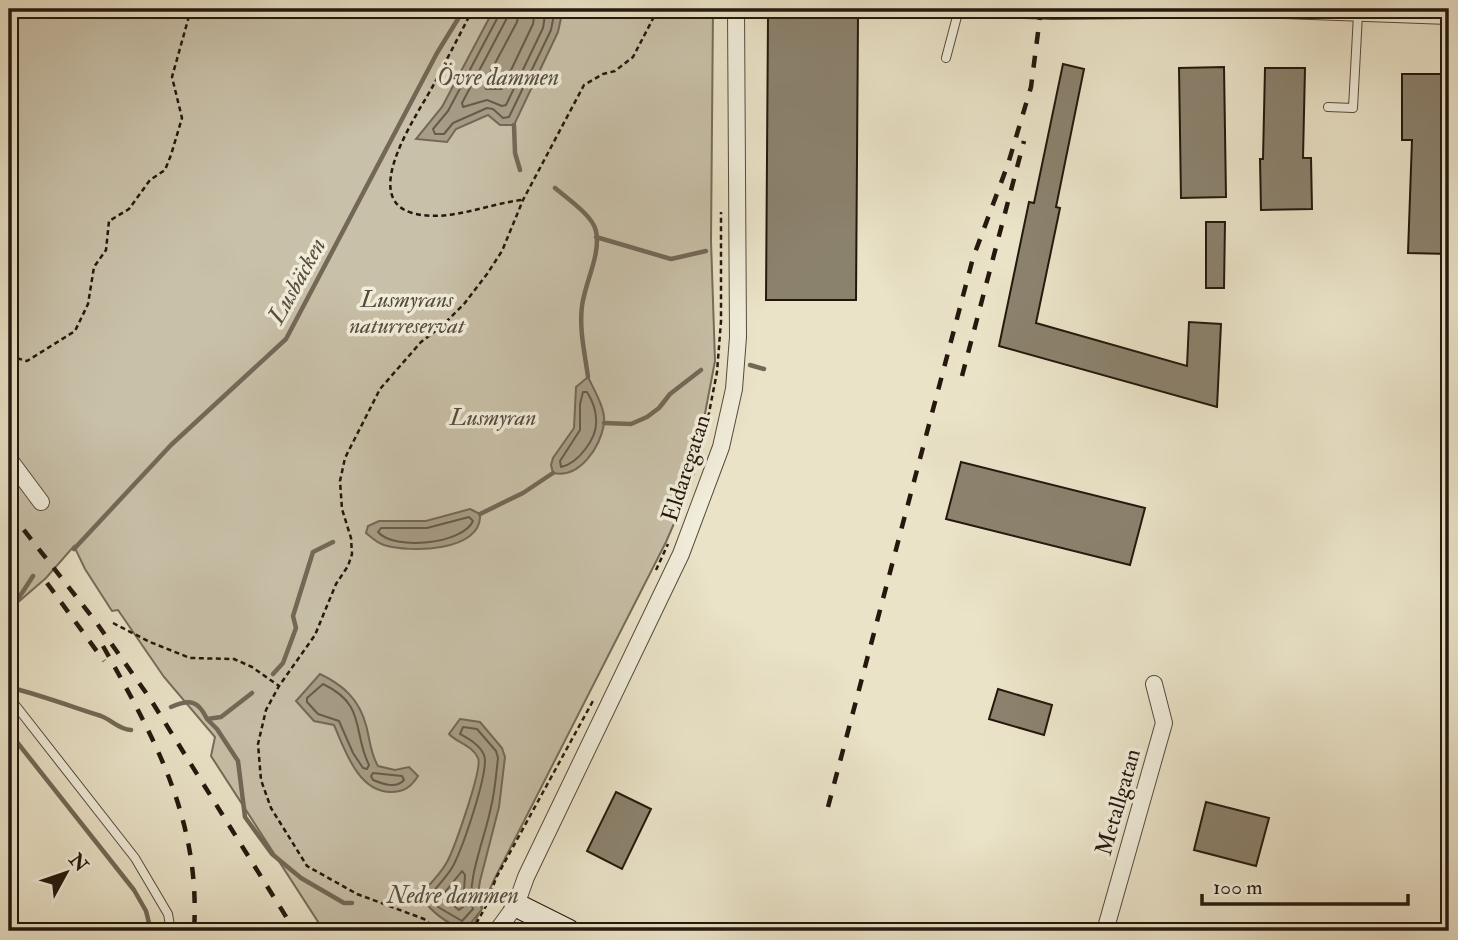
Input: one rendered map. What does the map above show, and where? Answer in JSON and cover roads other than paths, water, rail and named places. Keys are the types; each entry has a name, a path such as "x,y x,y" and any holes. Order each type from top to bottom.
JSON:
{"street":[{"name":"Eldaregatan","path":"497,931 516,905 526,877 681,554 721,447 734,389 738,337 736,9"},
{"path":"998,9 1254,9"},
{"path":"1260,9 1449,16"},
{"path":"9,459 41,502"},
{"name":"Metallgatan","path":"1105,931 1164,723 1154,684"},
{"path":"516,905 568,931"}],"lane":[{"path":"947,58 960,9"},
{"path":"1328,107 1353,107 1358,14"},
{"path":"9,697 135,858 169,914 172,931"}],"water":[{"name":"Övre dammen","path":"494,9 563,9 558,32 514,125 500,125 488,115 456,129 447,142 416,139 442,107"},
{"path":"588,377 603,412 602,433 593,451 580,466 563,474 553,473 553,458 574,428 576,387"},
{"path":"470,509 480,514 478,527 458,543 442,547 395,548 379,543 366,533 368,526 379,521 426,521"},
{"path":"320,674 343,688 354,700 363,716 378,766 395,770 409,767 418,776 410,786 391,792 370,785 354,768 334,725 314,721 296,701"},
{"name":"Nedre dammen","path":"460,719 480,722 502,748 505,757 499,807 477,900 482,909 466,929 440,917 419,896 447,862 476,777 478,758 449,734"}],"waterway":[{"name":"Lusbäcken","path":"74,549 171,445 286,339 437,53 461,14 457,9"},
{"path":"514,125 515,153 520,170"},
{"path":"555,188 585,213 596,231 595,259 581,315 588,377"},
{"path":"596,237 671,259 706,251"},
{"path":"750,365 764,369"},
{"path":"604,423 631,424 647,417 659,408 670,394 701,370"},
{"path":"480,514 523,493 553,473"},
{"path":"273,674 283,663 296,628 293,616 313,552 333,542"},
{"name":"Lusbäcken","path":"9,613 33,576"},
{"path":"9,687 101,716 131,730"},
{"path":"171,707 188,702 197,705 207,719 221,717 252,693"},
{"path":"207,719 217,729 238,761 245,817 272,854 301,878 344,903 352,903"},
{"path":"9,732 134,890 146,911 151,931"}],"railway":[{"path":"828,807 973,258 1008,164 1031,87 1041,9"},
{"path":"962,376 1024,141"},
{"path":"9,511 96,622 149,697 295,931"},
{"path":"47,583 104,661"},
{"path":"103,646 140,714 171,782 190,853 194,931"}],"park label":[{"name":"Lusmyrans naturreservat","path":"407,312"},
{"name":"Lusmyran","path":"493,417"}]}
